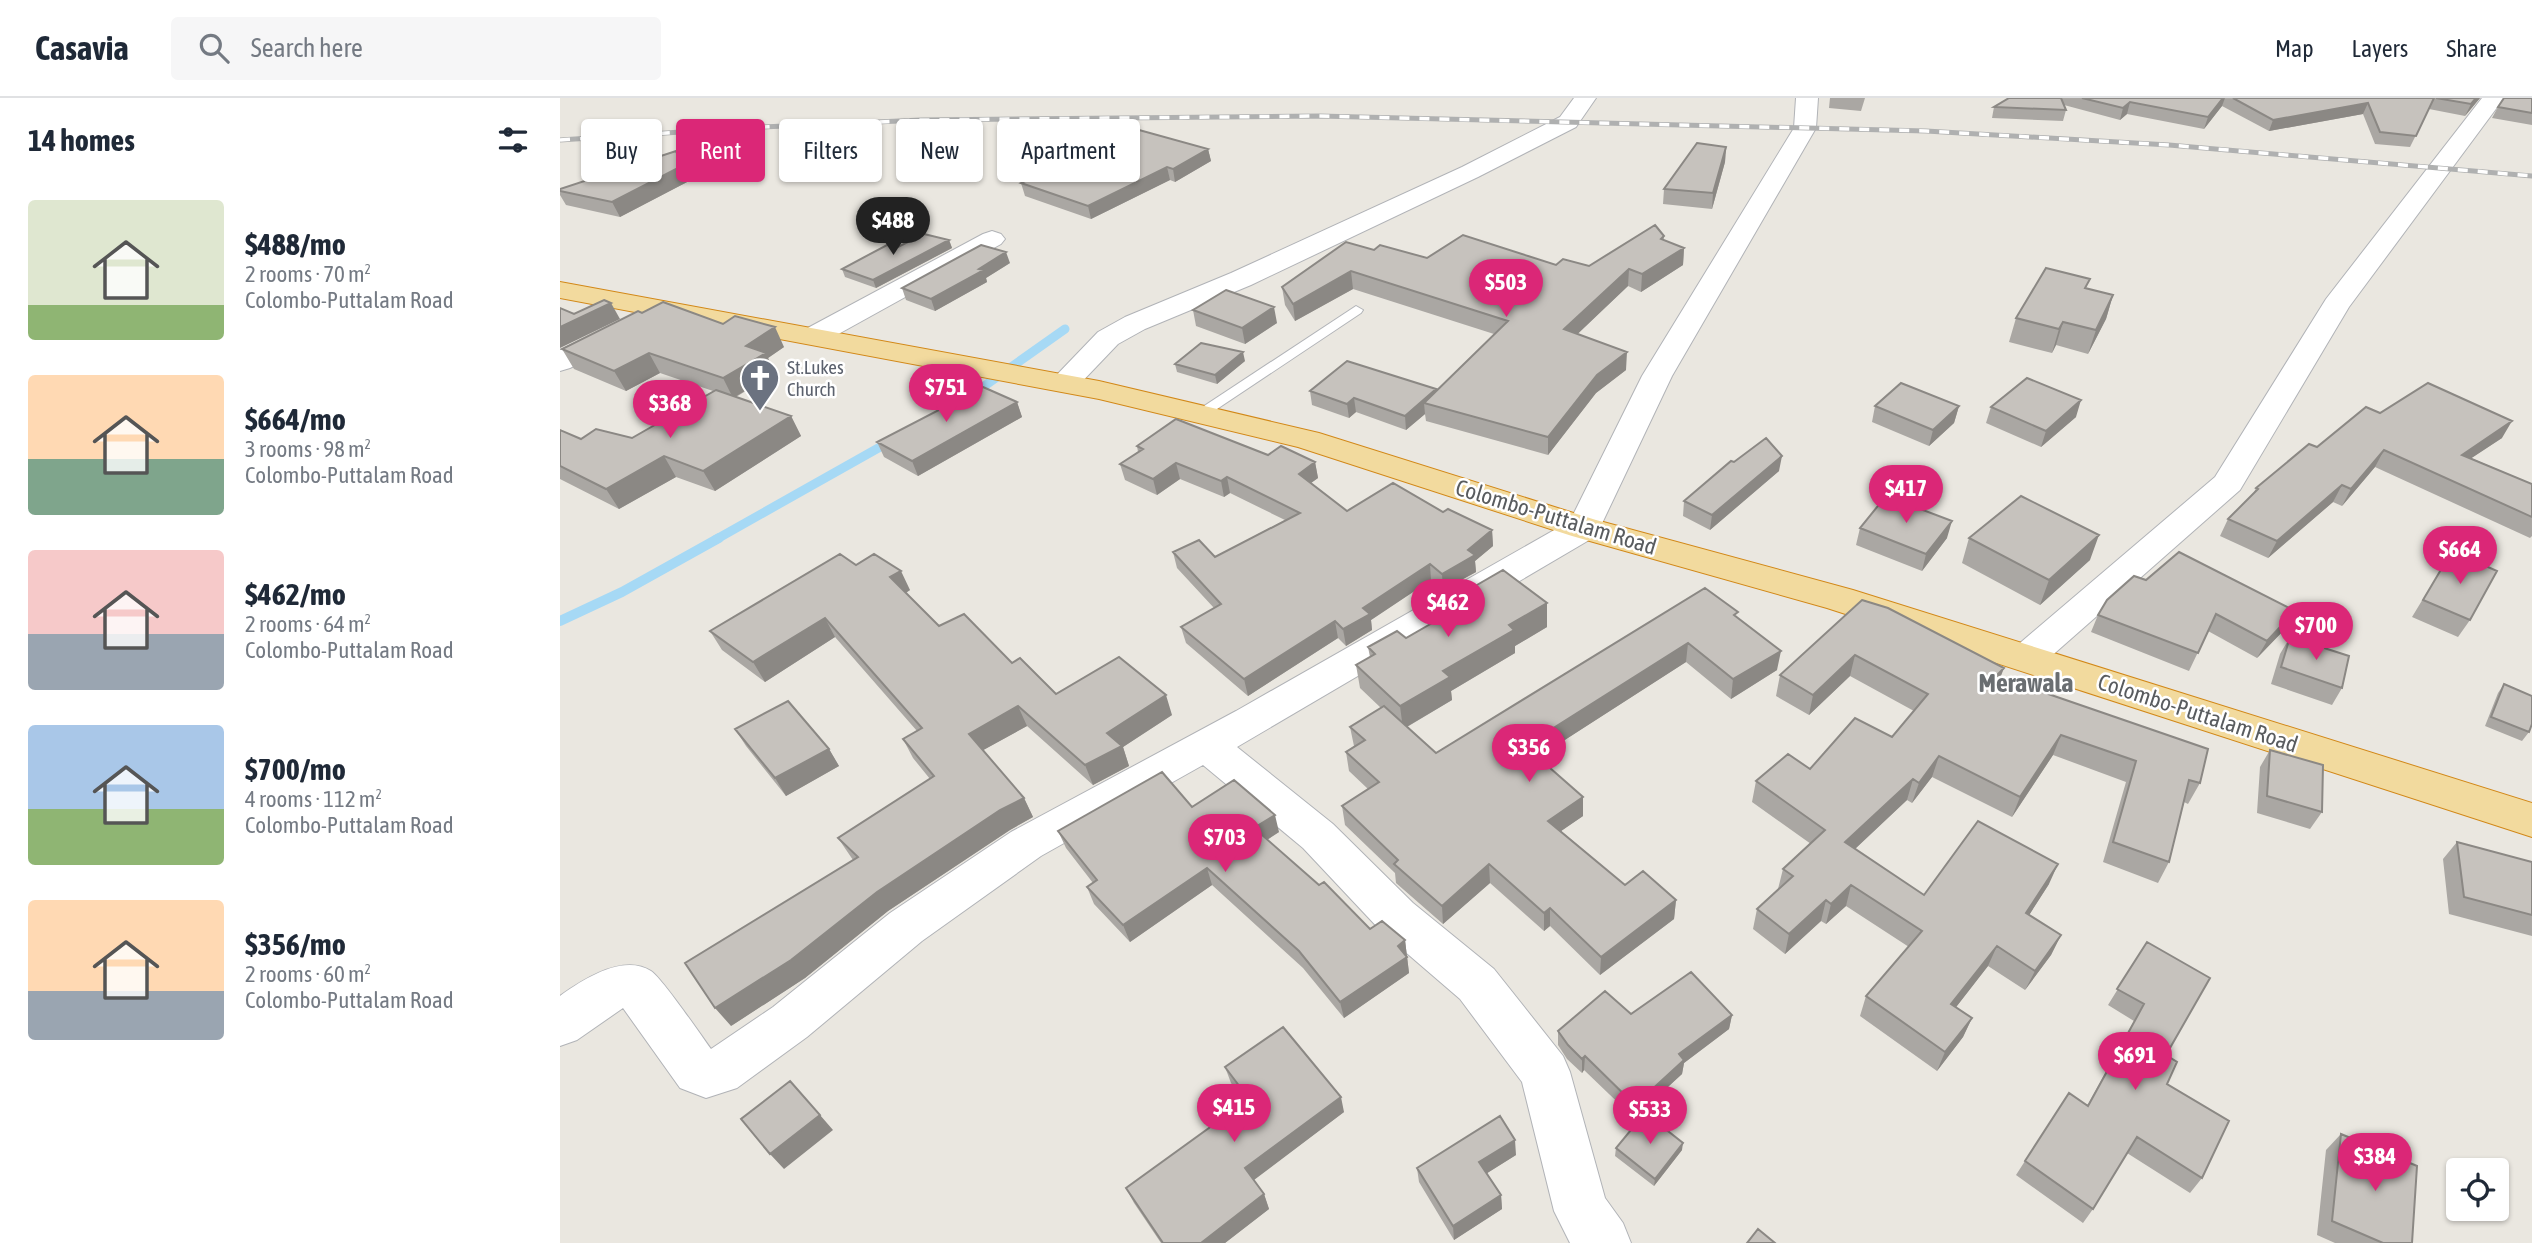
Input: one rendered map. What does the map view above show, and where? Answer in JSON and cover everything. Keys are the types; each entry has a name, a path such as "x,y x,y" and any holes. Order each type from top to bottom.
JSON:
{"highway":[{"name":"Colombo-Puttalam Road","path":"560,290 1064,383 1308,440 1584,528 1840,599 2532,820"}],"street":[{"path":"1064,383 1108,338 1135,323 1241,279 1470,172 1568,122 1585,98"},
{"path":"560,1024 607,992 623,985 635,986 698,1072 706,1075 719,1072 790,1022 906,927 1026,844 1250,721 1584,528 1657,376 1805,128 1807,98"},
{"path":"2026,658 2228,482 2336,305 2493,98"},
{"path":"814,336 992,239"},
{"path":"560,362 666,308"},
{"path":"1205,744 1318,836 1397,917 1478,984 1545,1072 1581,1211 1603,1243"}],"lane":[{"path":"1200,414 1356,310"}],"building":[{"path":"2009,98 2061,98 2066,110 1994,107"},
{"path":"2082,98 2223,98 2208,117 2130,102 2123,108"},
{"path":"2233,98 2434,98 2416,136 2380,132 2368,103 2273,120"},
{"path":"2436,98 2476,98 2471,104"},
{"path":"2504,98 2532,98 2532,113 2498,107"},
{"path":"1140,130 1208,149 1173,169 1167,167 1140,180"},
{"path":"1697,143 1726,147 1713,193 1664,189"},
{"path":"676,151 676,169 662,176 662,156"},
{"path":"581,182 651,182 612,202 560,189"},
{"path":"1023,182 1137,182 1088,206 1021,183"},
{"path":"1655,225 1664,236 1661,239 1684,248 1642,274 1629,269 1564,329 1627,352 1597,375 1548,437 1424,403 1508,321 1351,271 1293,304 1282,287 1346,242 1374,250 1380,245 1427,258 1463,235 1556,265 1563,259 1589,266"},
{"path":"924,234 949,240 873,280 842,269 887,245 898,247"},
{"path":"981,245 1006,252 979,269 984,270 931,299 902,288"},
{"path":"2046,268 2090,279 2085,288 2113,295 2096,330 2063,322 2059,329 2016,318"},
{"path":"1226,290 1274,307 1242,328 1193,310"},
{"path":"604,300 611,303 560,327 560,308 574,314"},
{"path":"663,302 723,324 735,316 775,327 746,346 766,353 723,378 649,353 614,371 562,349 638,311 642,313"},
{"path":"1201,343 1243,352 1215,375 1175,364"},
{"path":"1347,361 1436,389 1405,416 1354,398 1347,404 1310,391"},
{"path":"2027,378 2081,400 2046,431 1991,407"},
{"path":"1901,383 1959,406 1933,430 1875,406"},
{"path":"2428,383 2512,421 2462,455 2532,484 2532,517 2384,450 2351,489 2342,485 2277,541 2228,519 2258,489 2256,488 2309,444 2317,447 2366,407 2380,413"},
{"path":"983,387 1017,402 912,461 877,442"},
{"path":"716,390 791,416 703,471 664,456 606,489 560,466 560,430 581,439 596,429 632,438"},
{"path":"1176,419 1268,455 1281,446 1315,462 1299,474 1347,511 1393,483 1443,512 1448,509 1492,530 1468,550 1475,555 1442,574 1430,564 1363,608 1370,614 1343,629 1335,621 1244,679 1181,627 1221,604 1173,552 1199,540 1215,557 1300,513 1227,477 1221,481 1176,463 1153,479 1120,464 1143,449 1137,446"},
{"path":"1766,438 1782,456 1712,515 1684,501 1731,461 1734,462"},
{"path":"1886,496 1952,521 1926,554 1860,528"},
{"path":"2021,496 2099,535 2049,580 1969,538"},
{"path":"2452,551 2497,571 2470,620 2423,600"},
{"path":"2179,552 2295,611 2267,641 2216,614 2198,653 2098,615 2107,600 2134,576 2146,580"},
{"path":"840,554 856,565 874,554 901,571 890,577 939,626 964,614 1012,663 1020,658 1056,694 1119,657 1166,695 1107,733 1122,746 1085,765 1018,706 969,734 1024,798 1000,810 877,892 791,960 715,1008 685,963 858,857 838,838 934,776 903,739 922,728 825,618 753,662 710,631"},
{"path":"1503,570 1547,603 1509,625 1514,630 1443,671 1450,677 1400,706 1356,665 1375,654 1368,647 1397,631 1406,638 1479,596 1470,589"},
{"path":"1705,588 1738,612 1734,615 1781,651 1733,679 1688,643 1525,746 1583,797 1548,821 1625,885 1643,871 1676,900 1601,957 1550,908 1544,913 1489,864 1442,906 1394,864 1398,860 1342,806 1379,782 1346,752 1365,740 1350,727 1384,706 1436,753"},
{"path":"1862,600 1888,608 2004,668 1996,676 2208,749 2200,783 2189,780 2169,862 2113,842 2136,761 2061,735 2020,797 1939,756 1919,783 1913,779 1845,842 1924,895 1978,821 2058,864 2026,913 2061,935 2035,971 1997,946 1951,1004 1972,1018 1945,1052 1866,996 1922,931 1851,885 1831,904 1826,900 1789,934 1757,909 1793,876 1783,869 1825,830 1756,781 1788,754 1810,769 1855,718 1892,737 1928,694 1855,655 1813,695 1780,675"},
{"path":"2290,637 2349,656 2342,688 2281,667"},
{"path":"2504,684 2532,696 2532,724 2529,732 2491,717"},
{"path":"788,701 829,749 775,778 735,729"},
{"path":"2270,750 2323,765 2322,812 2267,796"},
{"path":"1162,772 1192,807 1234,780 1275,815 1254,828 1319,885 1324,882 1370,929 1382,921 1405,940 1398,946 1407,957 1340,1002 1299,951 1207,868 1123,925 1087,887 1097,880 1058,831"},
{"path":"2457,842 2532,862 2532,915 2464,897"},
{"path":"2147,942 2210,978 2166,1055 2177,1062 2167,1084 2229,1121 2202,1178 2137,1137 2093,1209 2025,1161 2069,1093 2088,1106 2144,1004 2117,989"},
{"path":"1691,972 1732,1015 1679,1054 1684,1060 1635,1105 1585,1056 1582,1059 1558,1031 1605,991 1631,1014"},
{"path":"1283,1027 1341,1097 1245,1168 1264,1194 1201,1243 1163,1243 1126,1188 1249,1099 1225,1067"},
{"path":"790,1081 820,1115 770,1154 741,1119"},
{"path":"1645,1113 1683,1143 1655,1179 1616,1148"},
{"path":"1500,1116 1515,1140 1479,1162 1501,1195 1453,1226 1417,1168"},
{"path":"2341,1134 2417,1166 2412,1243 2383,1243 2332,1221"},
{"path":"1758,1229 1775,1243 1747,1243"}],"waterway":[{"path":"973,394 1065,329"},
{"path":"715,540 889,442"},
{"path":"560,621 622,592 719,538"}],"railway":[{"path":"560,140 922,120 1319,116 1926,131 2169,145 2532,176"}],"place":[{"name":"St.Lukes Church","path":"760,412"}],"district":[{"name":"Merawala","path":"2026,683"}]}
